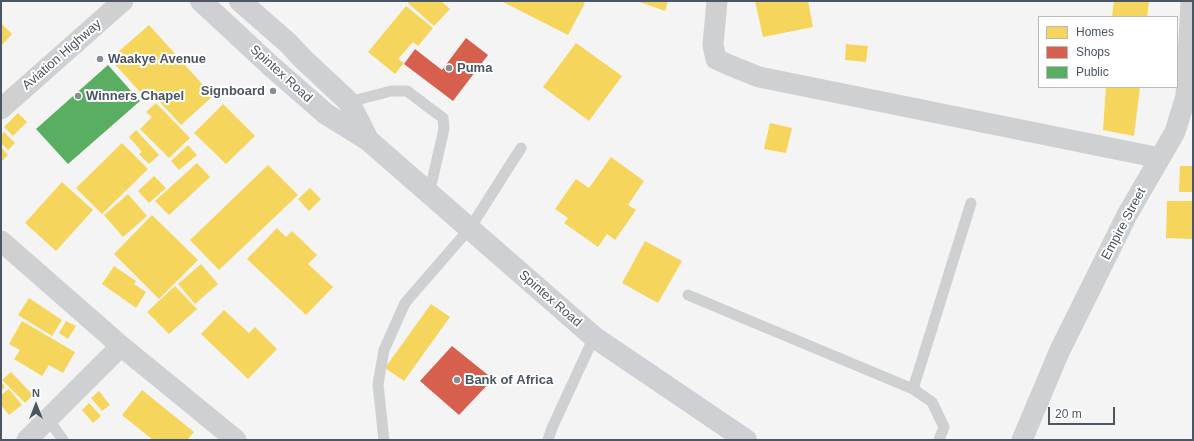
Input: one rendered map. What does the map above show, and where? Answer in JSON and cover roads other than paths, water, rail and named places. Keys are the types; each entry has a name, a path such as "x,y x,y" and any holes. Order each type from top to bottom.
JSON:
{"main road":[{"name":"Spintex Road","path":"201,1 270,66 326,114 368,140 594,337 746,440"},
{"name":"Spintex Road","path":"240,1 288,43 349,102 368,140"}],"street":[{"name":"Aviation Highway","path":"1,109 123,1"},
{"path":"717,1 713,45 716,59 759,77 1160,158"},
{"name":"Empire Street","path":"1022,440 1060,350 1127,215 1160,158 1184,132 1191,1"},
{"path":"1,241 121,346 236,440"},
{"path":"27,440 121,346"}],"lane":[{"path":"349,102 391,91 407,91 443,118 444,129 429,194"},
{"path":"384,440 378,384 384,350 405,303 470,228 521,148"},
{"path":"913,389 971,203"},
{"path":"688,295 913,389 932,402 944,427 939,440"},
{"path":"548,440 552,428 594,337"},
{"path":"48,419 63,440"}],"place":[{"name":"Waakye Avenue","path":"100,59"},
{"name":"Puma","path":"449,68"},
{"name":"Signboard","path":"273,91"},
{"name":"Winners Chapel","path":"78,96"},
{"name":"Bank of Africa","path":"457,380"}]}
